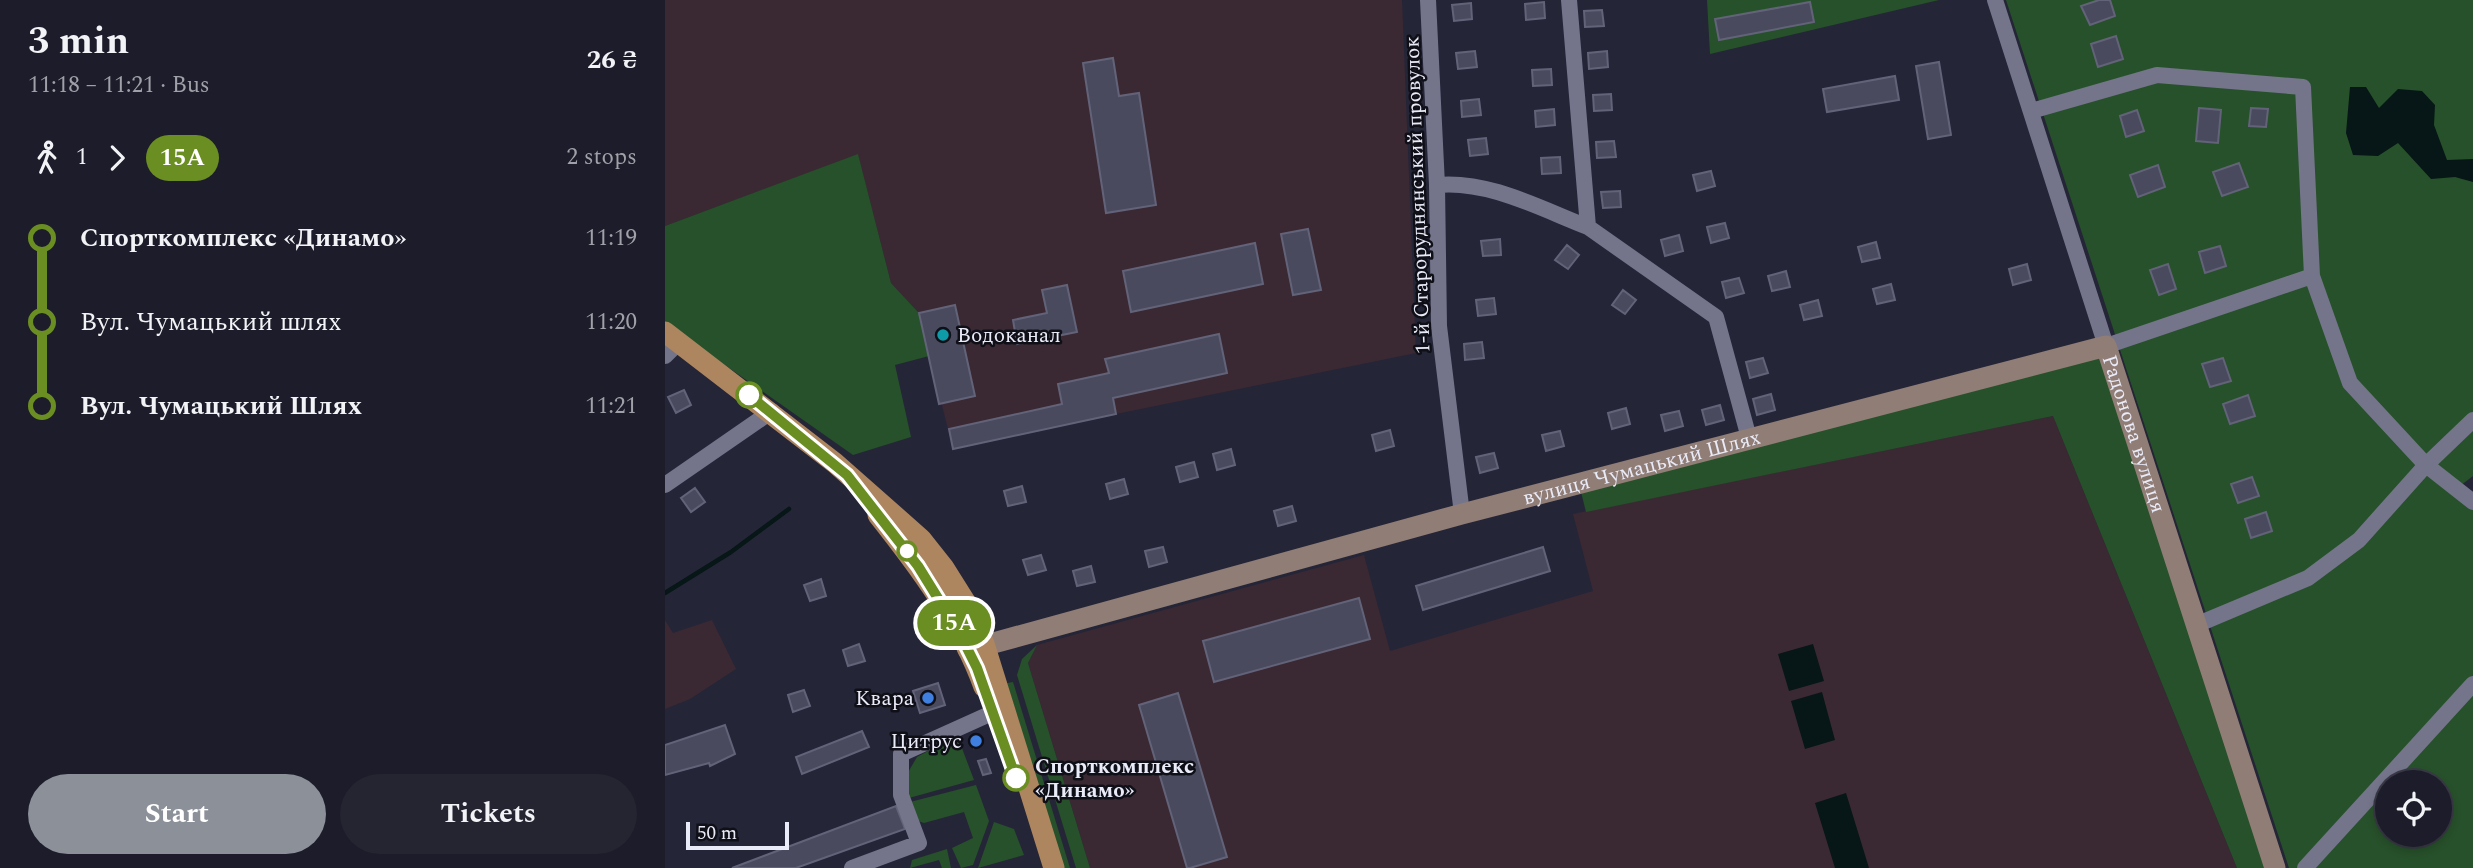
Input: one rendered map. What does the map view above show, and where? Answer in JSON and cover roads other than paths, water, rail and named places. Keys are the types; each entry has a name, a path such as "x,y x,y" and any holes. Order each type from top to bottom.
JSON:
{"main road":[{"path":"670,343 772,411 933,553 966,603 976,647 1054,868"},
{"path":"998,710 1044,868"}],"street":[{"name":"1-й Староруднянський провулок","path":"1428,0 1437,185 1439,326 1462,514"},
{"path":"1569,0 1588,226"},
{"name":"Радонова вулиця","path":"1995,0 2275,868"},
{"path":"2031,111 2157,75 2303,87 2312,276 2350,383 2426,465 2473,502"},
{"path":"1437,185 1456,183 1499,193 1588,226 1716,317 1749,438"},
{"name":"вулиця Чумацький Шлях","path":"976,647 1462,514 2106,346 2312,276"},
{"path":"665,485 772,411"},
{"path":"2196,625 2300,584 2359,540 2426,465 2473,420"},
{"path":"2305,868 2473,684"},
{"path":"852,868 919,843 901,795 901,754 998,710"}],"waterway":[{"path":"665,593 731,552 789,509"}],"place":[{"name":"Водоканал","path":"943,335"},
{"name":"Квара","path":"928,698"},
{"name":"Цитрус","path":"976,741"},
{"name":"Спорткомплекс «Динамо»","path":"1016,778"}]}
